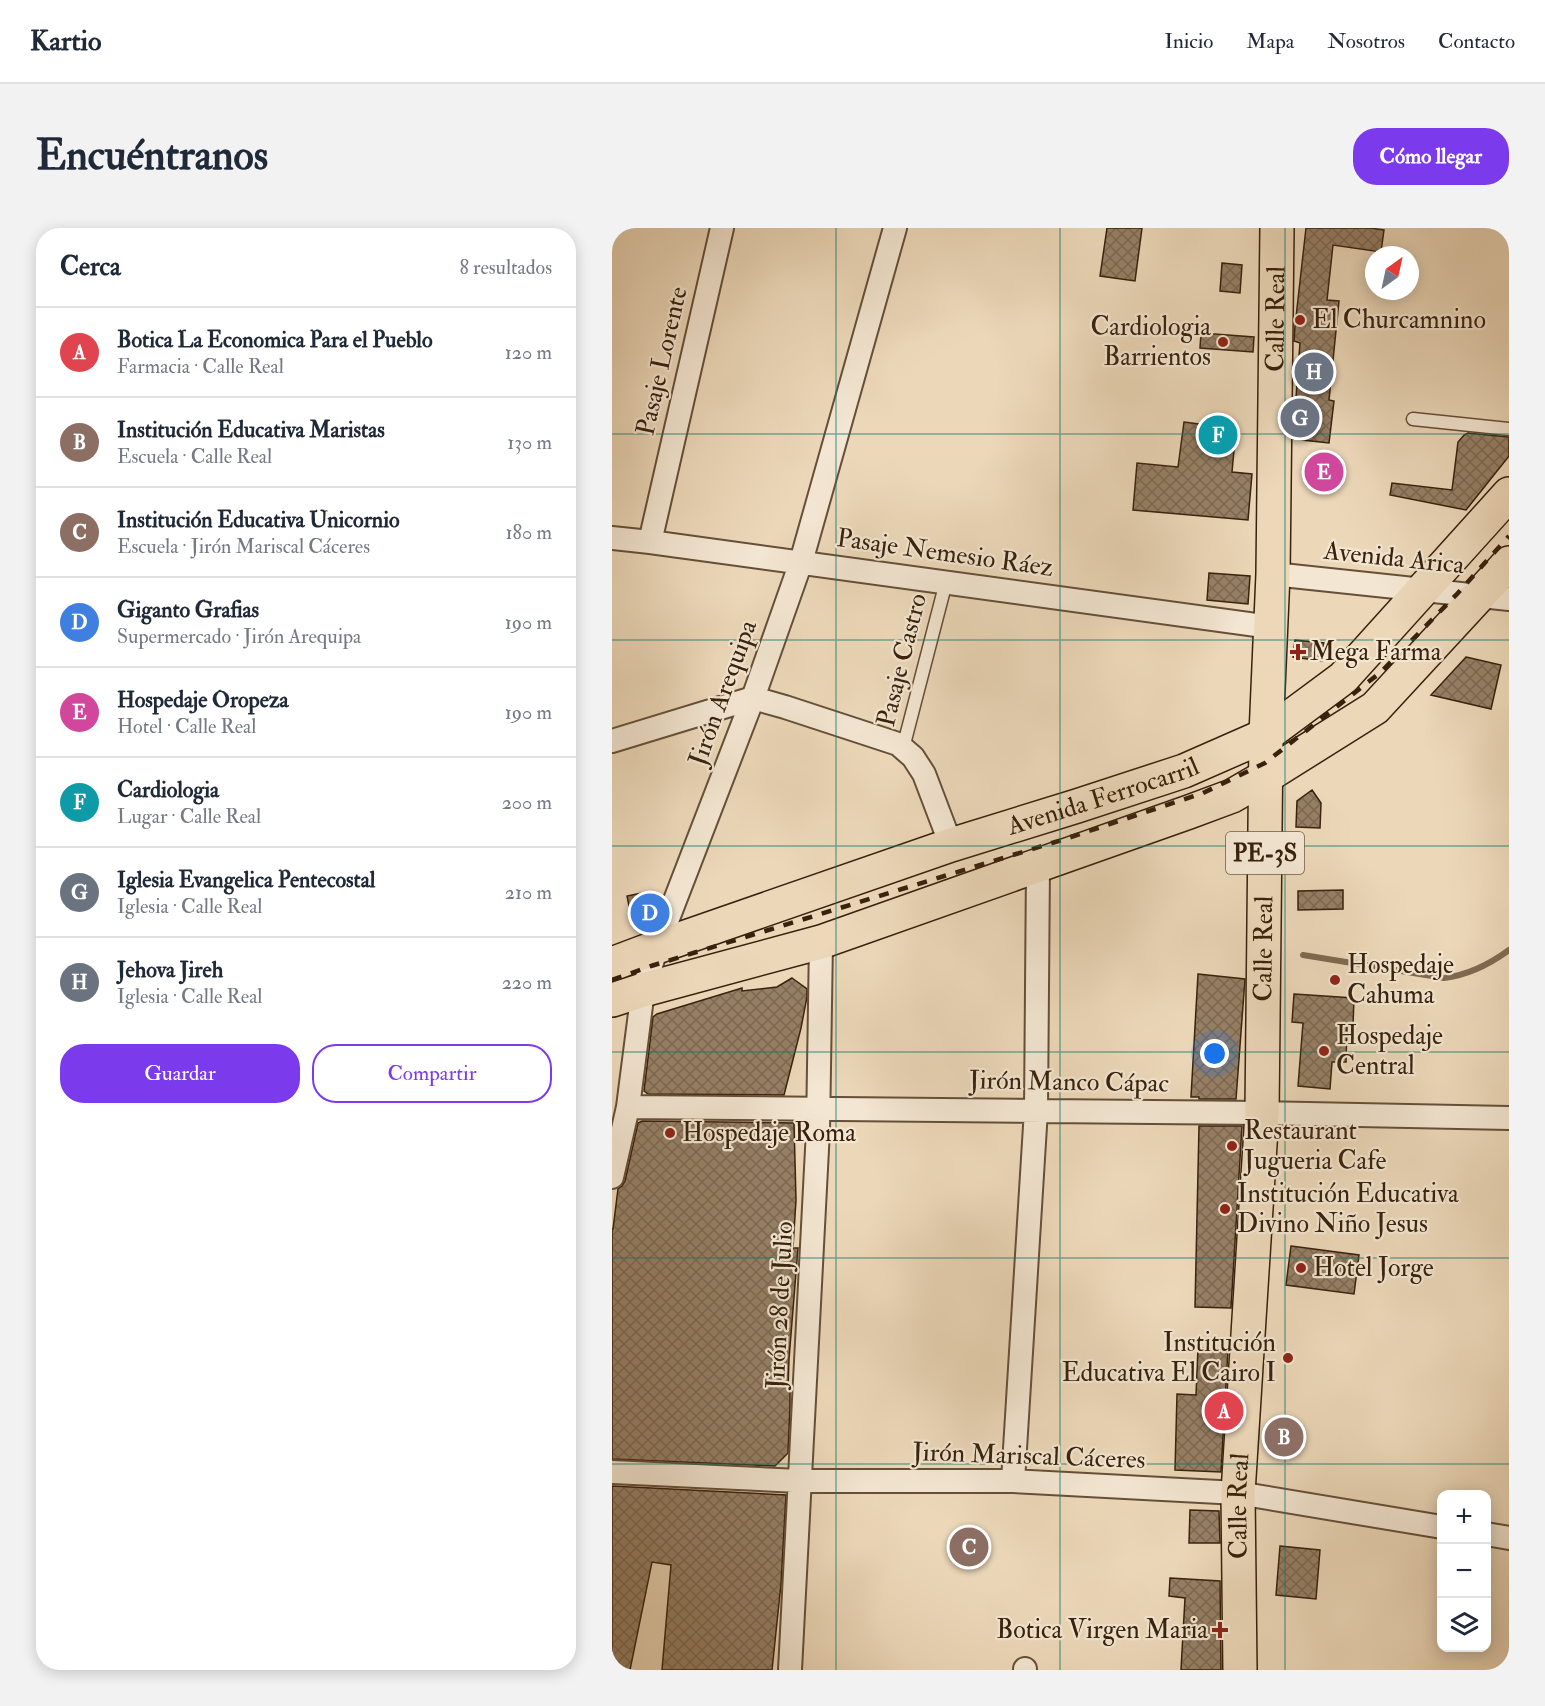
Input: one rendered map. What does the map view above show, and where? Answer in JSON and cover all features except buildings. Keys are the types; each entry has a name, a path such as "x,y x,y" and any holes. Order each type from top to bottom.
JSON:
{"main road":[{"name":"Calle Real","path":"1240,1670 1238,1493 1262,1113 1265,777 1273,574 1277,228"},
{"name":"Avenida Ferrocarril","path":"612,964 951,845 1184,771 1266,735 1343,678 1509,494"},
{"name":"Avenida Ferrocarril","path":"612,1000 821,942 1232,796 1375,708 1494,598 1509,563"}],"street":[{"name":"Pasaje Lorente","path":"650,542 722,228"},
{"name":"Jirón Arequipa","path":"612,1178 628,1107 643,990 657,947 753,698 801,562 895,228"},
{"name":"Pasaje Nemesio Ráez","path":"612,538 1270,627"},
{"name":"Avenida Arica","path":"1273,574 1494,598"},
{"path":"612,741 753,698 785,707 898,744 903,748 913,757 924,774 951,845"},
{"path":"1013,1481 1036,1110 1038,865"},
{"name":"Jirón 28 de Julio","path":"790,1670 819,1108 821,942"},
{"name":"Jirón Manco Cápac","path":"628,1107 1036,1110 1509,1118"},
{"name":"Jirón Mariscal Cáceres","path":"612,1472 799,1481 1013,1481 1238,1493 1437,1526"},
{"path":"1491,1535 1509,1538"}],"lane":[{"path":"1413,419 1509,429"},
{"name":"Pasaje Castro","path":"903,748 945,582"}],"waterway":[{"path":"1303,955 1444,978 1479,968 1509,950"}],"railway":[{"path":"612,980 1065,839 1203,793 1265,763 1381,672 1457,594 1509,536"}],"place":[{"name":"El Churcamnino","path":"1300,320"},
{"name":"Cardiologia Barrientos","path":"1223,342"},
{"name":"Jehova Jireh","path":"1314,372"},
{"name":"Iglesia Evangelica Pentecostal","path":"1300,418"},
{"name":"Cardiologia","path":"1218,435"},
{"name":"Hospedaje Oropeza","path":"1324,472"},
{"name":"Mega Farma","path":"1298,652"},
{"name":"Giganto Grafias","path":"650,913"},
{"name":"Hospedaje Cahuma","path":"1335,980"},
{"name":"Hospedaje Central","path":"1324,1051"},
{"name":"Hospedaje Roma","path":"670,1133"},
{"name":"Restaurant Jugueria Cafe","path":"1232,1146"},
{"name":"Institución Educativa Divino Niño Jesus","path":"1225,1209"},
{"name":"Hotel Jorge","path":"1301,1268"},
{"name":"Institución Educativa El Cairo I","path":"1288,1358"},
{"name":"Botica La Economica Para el Pueblo","path":"1224,1411"},
{"name":"Institución Educativa Maristas","path":"1284,1437"},
{"name":"Institución Educativa Unicornio","path":"969,1547"},
{"name":"Botica Virgen Maria","path":"1220,1630"}]}
